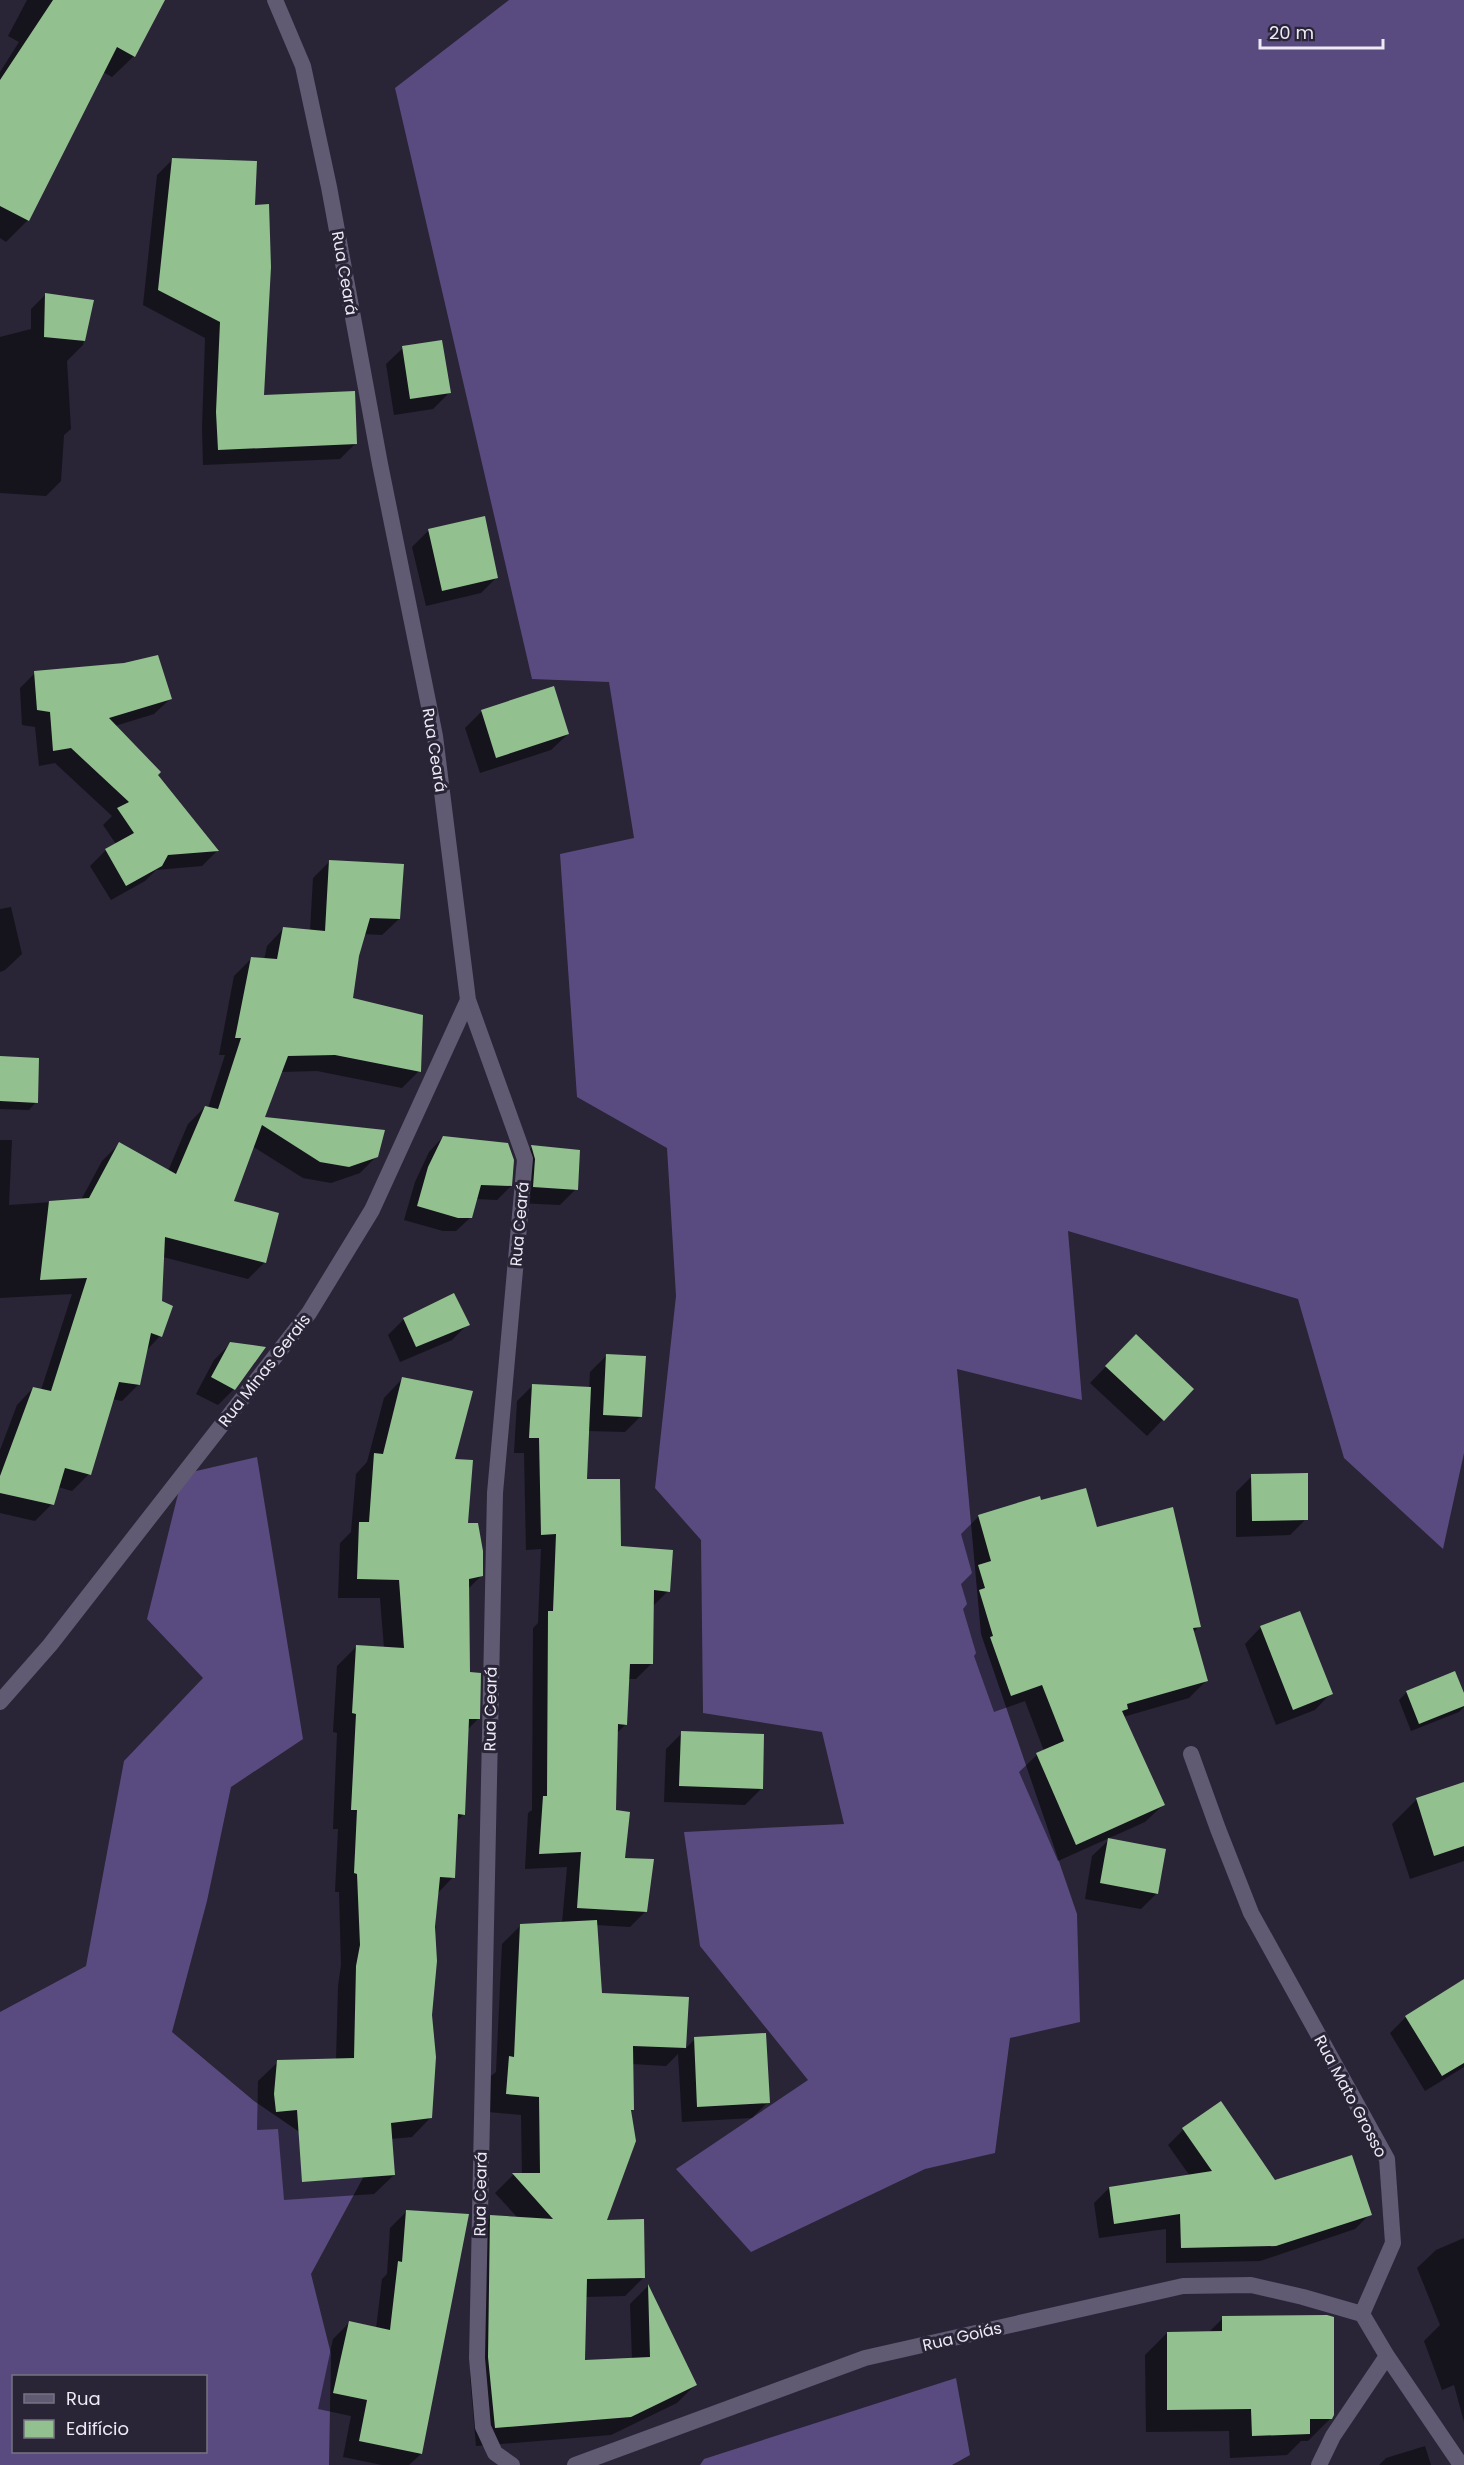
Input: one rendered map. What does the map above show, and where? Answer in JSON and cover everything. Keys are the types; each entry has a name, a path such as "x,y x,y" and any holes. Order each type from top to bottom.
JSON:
{"street":[{"name":"Rua Ceará","path":"275,0 306,77 435,736 468,1000 525,1159 495,1493 477,2358 483,2427 495,2453 512,2465"},
{"name":"Rua Minas Gerais","path":"0,1702 50,1645 309,1313 372,1210 468,1000"},
{"name":"Rua Mato Grosso","path":"1191,1754 1251,1913 1387,2159 1393,2243 1362,2314"},
{"name":"Rua Goiás","path":"575,2465 865,2358 1183,2286 1251,2285 1362,2314"},
{"path":"1362,2314 1387,2356 1461,2465"},
{"path":"1319,2465 1333,2436 1387,2356"}],"shaded area":[{"path":"509,0 1464,0 1464,1453 1443,1549 1344,1458 1298,1299 1068,1231 1082,1400 957,1369 981,1634 1077,1914 1080,2022 1010,2038 995,2153 925,2169 751,2252 676,2169 808,2080 700,1946 684,1832 844,1824 822,1732 703,1713 701,1540 655,1488 676,1296 667,1148 577,1097 560,854 634,838 609,682 532,679 395,88"},
{"path":"257,1457 303,1739 231,1787 207,1901 172,2032 254,2101 364,2176 311,2274 331,2354 329,2465 0,2465 0,2012 86,1966 124,1761 203,1678 147,1619 183,1474"},
{"path":"956,2378 970,2455 952,2465 700,2465 704,2459"}],"building":[{"path":"53,0 165,0 135,57 117,47 29,221 0,206 0,80"},
{"path":"172,158 257,161 255,205 269,204 271,267 264,395 355,391 357,444 218,450 216,412 220,322 158,290"},
{"path":"45,293 94,300 85,341 44,337"},
{"path":"442,340 451,393 410,399 402,346"},
{"path":"485,516 498,578 442,591 428,529"},
{"path":"158,655 172,699 109,718 161,772 158,775 219,851 168,855 162,866 126,886 105,849 134,833 117,808 129,802 71,748 53,751 50,712 37,710 34,671 124,663"},
{"path":"554,686 569,734 496,758 481,710"},
{"path":"329,860 404,864 400,919 370,918 359,956 353,998 423,1015 421,1072 335,1055 288,1056 265,1117 385,1130 378,1157 349,1167 320,1162 262,1125 234,1201 279,1213 266,1263 165,1237 162,1301 173,1306 162,1337 151,1333 140,1385 119,1382 91,1475 65,1468 54,1505 0,1493 0,1476 33,1387 51,1391 87,1278 40,1280 49,1201 89,1198 119,1142 176,1174 205,1106 218,1109 241,1038 235,1038 251,957 277,959 283,927 325,931"},
{"path":"0,1056 39,1058 38,1103 0,1101"},
{"path":"443,1136 508,1143 514,1160 512,1186 481,1185 472,1218 458,1218 417,1206 428,1167"},
{"path":"531,1145 580,1150 578,1190 533,1187 535,1159"},
{"path":"454,1293 470,1325 416,1347 403,1318"},
{"path":"1136,1334 1194,1389 1164,1421 1105,1366"},
{"path":"230,1342 266,1347 235,1390 211,1377"},
{"path":"606,1354 646,1356 642,1417 603,1415"},
{"path":"402,1377 473,1391 455,1459 473,1460 468,1523 478,1523 483,1551 483,1576 469,1579 470,1672 481,1673 480,1719 469,1719 465,1815 458,1814 455,1878 440,1877 435,1927 437,1961 432,2015 436,2057 432,2118 391,2123 395,2175 302,2182 297,2110 276,2112 274,2094 277,2060 354,2058 356,1966 360,1945 357,1874 354,1873 357,1810 351,1810 356,1714 352,1713 356,1645 404,1648 399,1580 357,1579 359,1522 369,1522 374,1453 383,1454"},
{"path":"532,1384 591,1387 587,1479 620,1479 621,1546 673,1550 670,1592 654,1590 653,1664 630,1664 627,1725 618,1724 616,1810 630,1812 625,1858 654,1859 647,1912 577,1908 581,1852 539,1854 543,1796 547,1796 548,1611 553,1611 556,1534 541,1535 539,1438 529,1438"},
{"path":"1308,1473 1308,1520 1252,1521 1251,1474"},
{"path":"1086,1488 1097,1527 1173,1507 1201,1627 1193,1628 1208,1681 1127,1704 1128,1709 1122,1711 1165,1805 1076,1845 1036,1753 1064,1741 1042,1685 1011,1696 990,1637 993,1636 979,1590 985,1588 978,1565 991,1561 978,1515 1040,1496 1041,1500"},
{"path":"1300,1611 1333,1694 1293,1710 1260,1626"},
{"path":"1455,1671 1464,1693 1464,1706 1419,1724 1406,1691"},
{"path":"681,1731 764,1734 763,1789 679,1786"},
{"path":"1464,1782 1464,1846 1434,1856 1416,1798"},
{"path":"1108,1838 1166,1849 1158,1894 1100,1883"},
{"path":"597,1920 602,1993 689,1997 686,2048 633,2046 634,2110 631,2110 636,2141 607,2220 644,2219 645,2278 587,2279 585,2360 650,2357 648,2284 697,2385 631,2417 495,2428 488,2357 490,2215 553,2219 512,2173 540,2173 539,2097 506,2094 509,2056 514,2057 520,1924"},
{"path":"1464,1979 1464,2063 1442,2076 1405,2016"},
{"path":"766,2033 770,2103 697,2107 694,2037"},
{"path":"1221,2101 1275,2180 1352,2155 1372,2215 1276,2246 1181,2248 1180,2214 1114,2224 1109,2187 1212,2171 1182,2128"},
{"path":"406,2210 469,2214 422,2454 359,2441 367,2400 333,2393 349,2321 390,2330 398,2261 402,2262"},
{"path":"1327,2315 1334,2317 1334,2415 1332,2419 1310,2419 1310,2434 1252,2436 1251,2409 1167,2410 1167,2332 1222,2331 1222,2316"}]}
